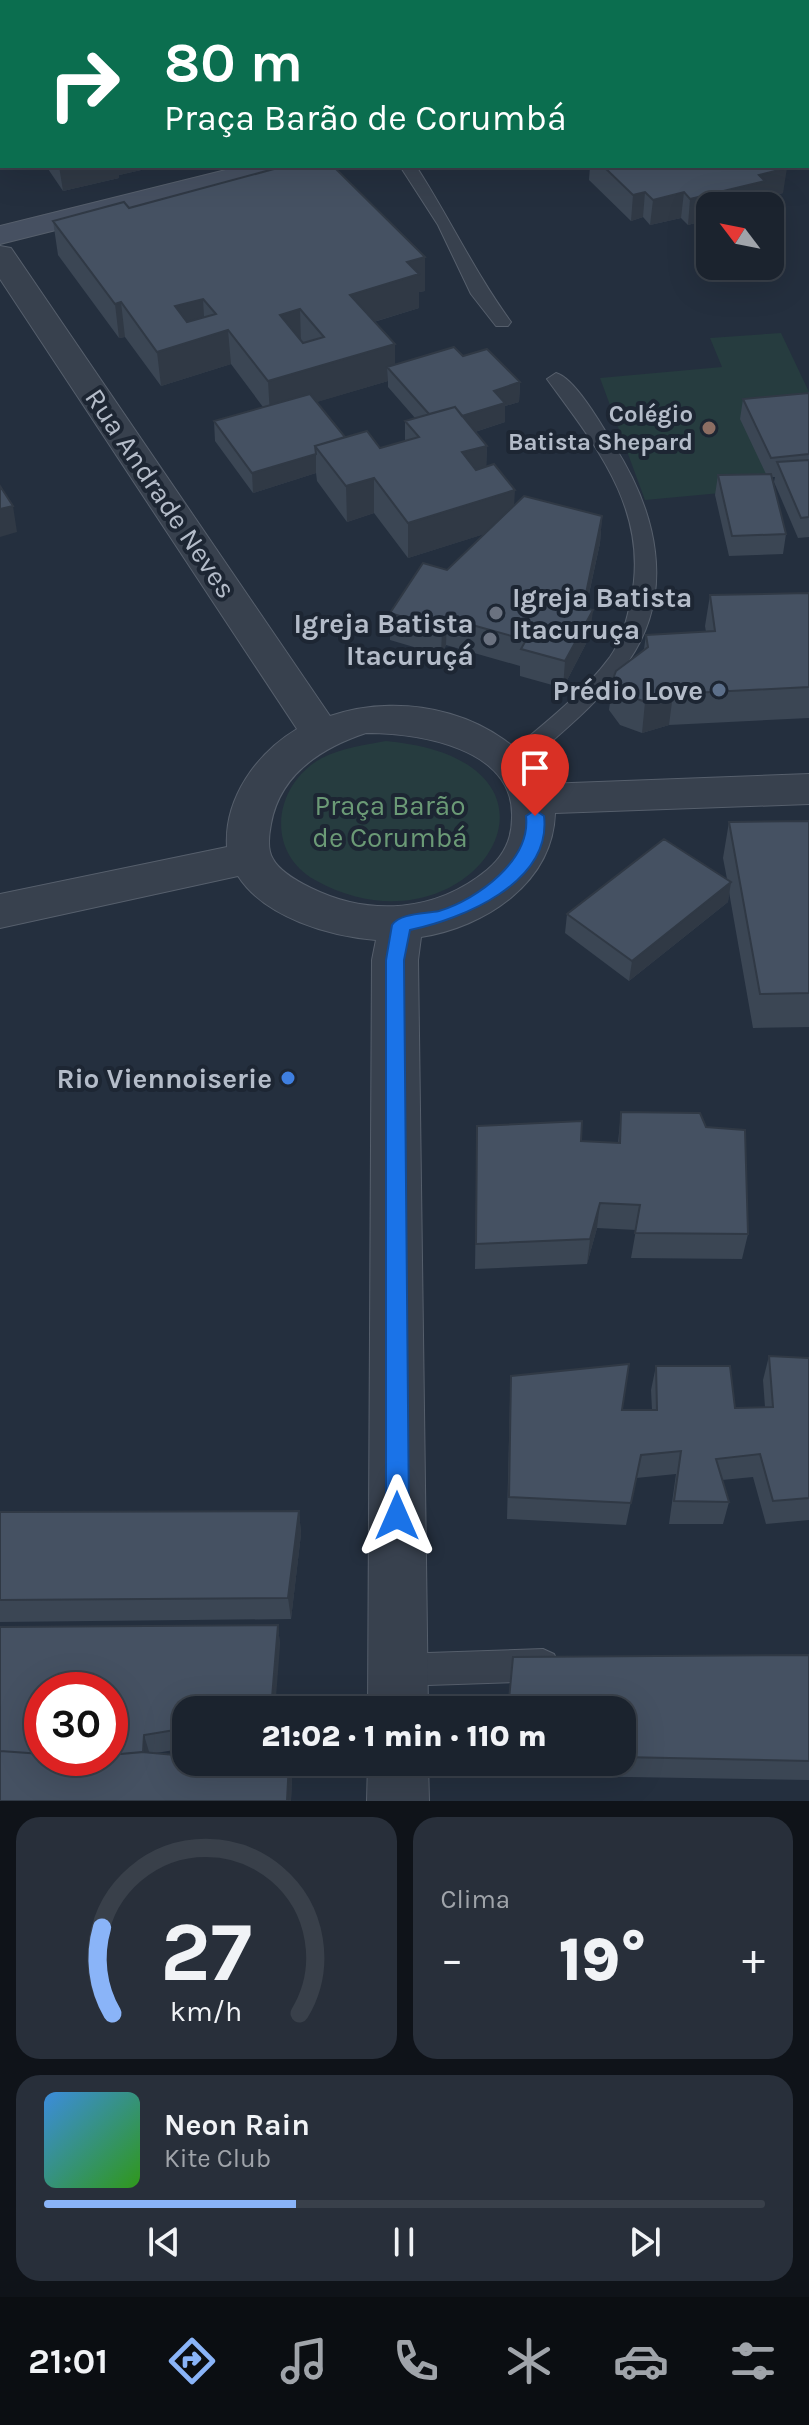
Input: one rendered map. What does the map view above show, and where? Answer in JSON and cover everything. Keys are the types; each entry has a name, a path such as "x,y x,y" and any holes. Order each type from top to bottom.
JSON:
{"street":[{"path":"0,235 270,168"},
{"name":"Rua Andrade Neves","path":"0,255 320,732"},
{"path":"364,719 403,719 449,728 482,743 511,764 533,799 537,832 520,866 490,892 446,916 401,925 357,923 315,911 272,887 250,858 249,821 262,785 285,755 320,732 364,719"},
{"path":"533,799 809,789"},
{"path":"0,911 250,858"},
{"path":"398,1690 395,960 401,925"},
{"path":"398,1776 398,1801"}],"lane":[{"path":"409,168 446,225 480,294 502,322"},
{"path":"511,764 602,680 622,656 634,631 642,596 643,527 610,454 590,420 556,379"},
{"path":"398,1690 581,1664"}],"green space":[{"path":"781,333 809,392 809,409 742,415 774,488 645,500 600,378 722,367 710,338"},
{"name":"Praça Barão de Corumbá","path":"386,741 452,756 488,783 500,817 490,851 463,880 422,898 371,900 315,880 299,867 288,852 282,836 281,818 285,800 293,784 306,770 337,752"}],"building":[{"path":"278,168 335,168 425,257 407,262 419,274 350,295 395,344 268,381 228,330 157,352 121,302 115,304 53,221 124,202 129,208","holes":["203,299 216,314 187,322 175,306","300,309 324,337 303,343 280,315"]},
{"path":"605,168 787,168 759,175 765,181 719,192 696,192 696,198 690,199 684,192 653,200 645,192 633,195"},
{"path":"454,347 463,356 487,349 520,382 494,391 505,403 462,416 455,407 429,414 387,367"},
{"path":"809,393 809,454 771,458 743,399"},
{"path":"310,394 345,437 315,446 316,454 252,473 214,421"},
{"path":"455,407 487,446 462,452 476,470 494,464 515,490 408,523 374,478 346,486 315,446 367,431 380,448 419,437 405,421"},
{"path":"809,460 809,517 801,518 777,462"},
{"path":"771,474 786,534 732,536 718,475"},
{"path":"0,486 13,506 0,509"},
{"name":"Igreja Batista Itacuruça","path":"524,496 602,516 583,608 593,610 565,661 521,649 526,640 447,618 442,629 390,613 423,563 447,570"},
{"path":"809,593 809,687 673,694 645,702 624,694 613,679 616,671 648,647 646,635 715,631 710,595"},
{"path":"809,821 809,993 760,994 729,822"},
{"path":"664,839 731,882 632,961 567,914"},
{"path":"621,1112 700,1113 706,1127 745,1130 748,1234 635,1233 640,1205 600,1203 590,1239 476,1244 477,1126 582,1121 581,1141 620,1143"},
{"path":"769,1356 809,1358 809,1498 773,1501 760,1454 716,1459 729,1502 674,1501 681,1451 641,1455 631,1503 509,1497 511,1376 629,1364 622,1410 657,1410 656,1366 730,1366 735,1408 773,1407"},
{"path":"299,1511 288,1598 0,1600 0,1512"},
{"path":"278,1625 272,1696 172,1696 172,1730 144,1735 143,1752 128,1753 128,1672 24,1672 24,1753 0,1751 0,1627"},
{"path":"809,1655 809,1761 636,1757 636,1696 509,1696 513,1657"},
{"path":"0,1751 24,1753 24,1776 128,1776 128,1753 142,1752 172,1755 172,1776 288,1776 287,1801 0,1801"}],"place":[{"name":"Colégio Batista Shepard","path":"709,428"},
{"name":"Igreja Batista Itacuruça","path":"496,613"},
{"name":"Igreja Batista Itacuruçá","path":"490,639"},
{"name":"Prédio Love","path":"719,690"},
{"name":"Rio Viennoiserie","path":"288,1078"}],"route":[{"path":"397,1516 395,960 401,925 446,916 490,892 520,866 537,832 535,816"}]}
